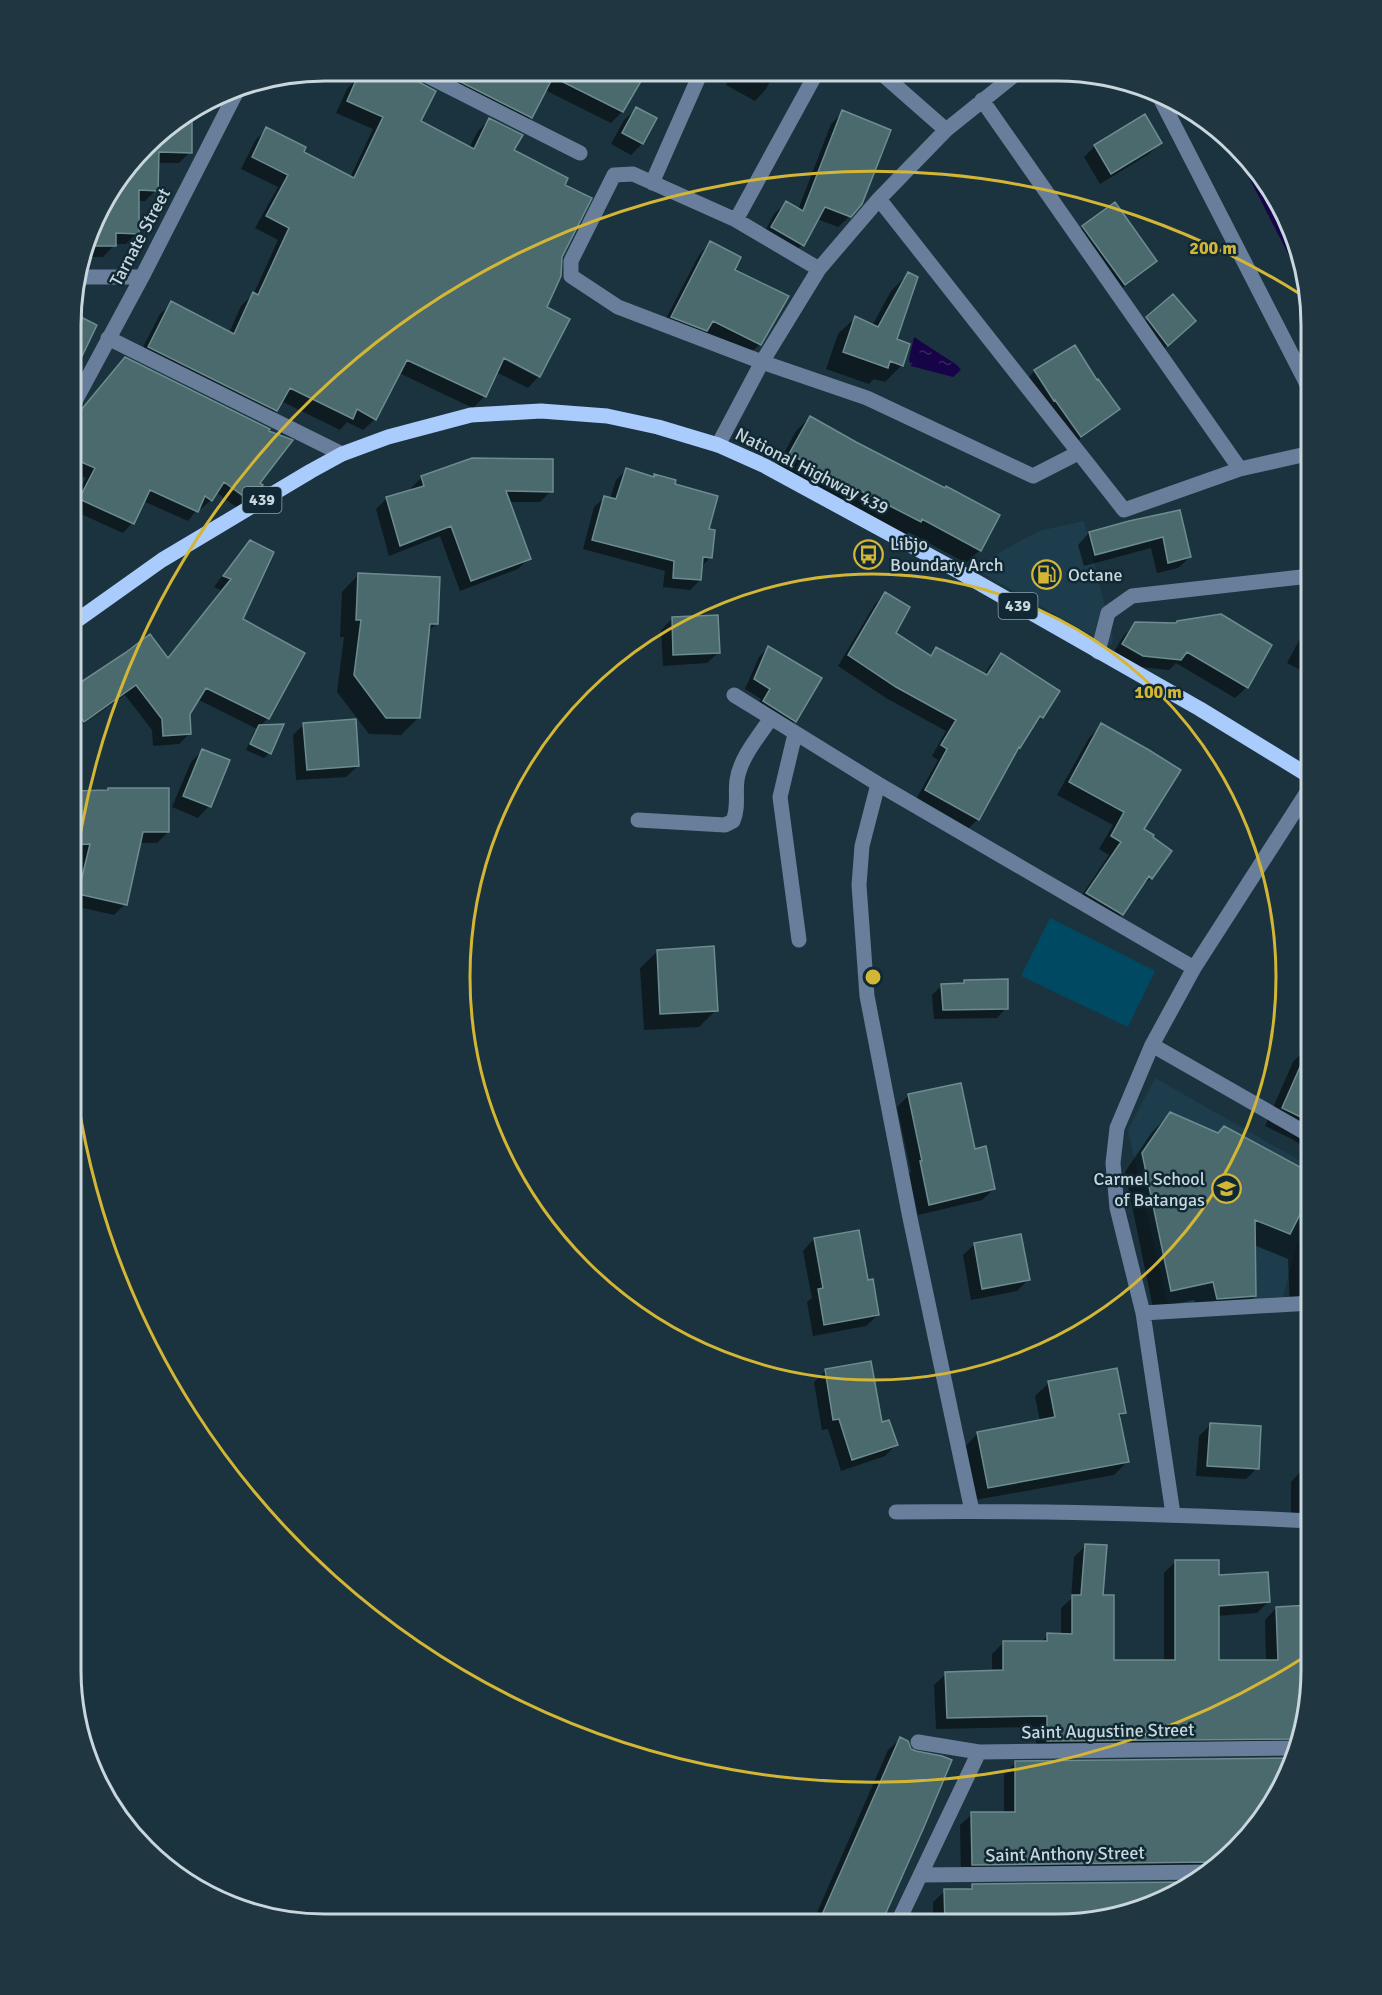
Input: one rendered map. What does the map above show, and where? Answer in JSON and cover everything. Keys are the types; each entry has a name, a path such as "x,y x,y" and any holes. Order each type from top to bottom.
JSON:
{"main road":[{"name":"National Highway 439","path":"81,618 162,560 342,454 388,437 471,415 541,411 607,416 658,427 718,445 765,466 956,570 1200,709 1301,771"}],"street":[{"path":"438,81 579,153"},
{"path":"652,183 696,81"},
{"path":"736,220 812,81"},
{"path":"890,81 946,130"},
{"path":"718,445 762,362 819,269 879,199 946,130 1006,81"},
{"name":"Tarnate Street","path":"81,390 233,100"},
{"path":"982,100 1240,469"},
{"path":"1164,106 1301,373"},
{"path":"819,269 736,220 633,174 614,175 571,261 571,276 618,307 762,362 867,398 1033,476 1078,453"},
{"path":"879,199 1124,510 1240,469 1301,455"},
{"path":"86,277 142,277"},
{"path":"108,338 342,454"},
{"path":"1098,652 1108,613 1132,596 1301,577"},
{"path":"734,695 878,784 1194,968"},
{"path":"638,820 724,825 733,821 736,813 737,778 745,759 771,718"},
{"path":"795,734 780,797 798,940"},
{"path":"878,784 862,846 859,885 867,996 910,1218 972,1511"},
{"path":"1173,1514 1143,1313 1117,1208 1113,1163 1117,1128 1152,1045 1194,968 1301,802"},
{"path":"1152,1045 1301,1130"},
{"path":"1143,1313 1301,1304"},
{"path":"896,1512 1173,1514 1301,1520"},
{"name":"Saint Augustine Street","path":"918,1742 979,1752 1288,1748"},
{"path":"902,1914 979,1752"},
{"name":"Saint Anthony Street","path":"921,1875 1194,1872"}],"shaded area":[{"path":"1084,521 1113,639 1111,646 975,569 1039,531"},
{"path":"1050,918 1155,971 1128,1027 1021,976"},
{"name":"Carmel School of Batangas","path":"1155,1078 1301,1161 1301,1235 1281,1303 1167,1303 1128,1130"}],"water":[{"path":"914,337 961,370 953,377 911,366 909,359"}],"building":[{"path":"356,81 417,81 436,91 421,121 474,149 489,118 523,135 514,150 568,178 565,185 592,198 562,257 561,276 547,307 570,319 540,377 504,358 486,397 407,360 376,420 357,409 353,419 290,388 277,411 148,347 171,301 234,334 253,292 258,295 289,228 266,216 288,175 252,157 266,127 306,147 304,152 354,178 383,117 347,101"},
{"path":"459,81 551,81 532,118"},
{"path":"561,81 641,81 623,112"},
{"path":"636,107 657,118 643,144 622,133"},
{"path":"842,110 891,130 862,204 851,217 825,207 804,246 771,227 786,201 803,211"},
{"path":"1145,114 1162,143 1111,174 1094,145"},
{"path":"192,120 192,153 159,152 158,191 139,190 139,234 116,233 116,246 94,246 106,217 122,189 152,152"},
{"path":"1115,202 1157,261 1125,285 1082,226"},
{"path":"710,241 741,257 735,270 789,296 761,345 713,321 707,331 671,317"},
{"path":"908,272 918,277 897,339 910,344 903,366 890,361 888,368 843,352 855,316 878,327"},
{"path":"1173,294 1196,321 1168,346 1146,317"},
{"path":"81,317 97,325 81,358"},
{"path":"1075,345 1097,380 1120,409 1081,437 1034,370"},
{"path":"125,357 270,429 269,431 293,440 260,483 263,485 260,490 246,498 224,482 212,501 205,496 198,512 150,490 134,524 81,500 81,495 95,468 81,462 81,410"},
{"path":"810,416 856,442 1000,515 981,551 922,519 921,522 789,454"},
{"path":"472,458 553,459 553,492 506,491 531,559 471,581 451,526 400,546 386,497 424,486 421,476"},
{"path":"626,468 654,477 654,474 676,480 675,484 718,496 709,529 715,530 712,558 703,557 701,580 673,578 674,561 592,540 604,496 616,499"},
{"path":"1180,510 1191,557 1168,563 1163,537 1095,555 1089,532"},
{"path":"250,540 274,552 243,619 305,653 269,719 206,688 190,714 191,734 163,736 162,719 136,685 84,722 81,718 81,682 150,634 168,658 231,579 223,576"},
{"path":"358,573 440,577 438,624 430,624 420,718 386,718 354,675 361,620 356,620"},
{"path":"885,592 910,607 896,633 931,656 936,647 987,675 1001,653 1060,691 1043,718 1040,716 1019,747 979,820 925,790 947,749 941,745 956,720 896,687 848,655"},
{"path":"1221,614 1272,645 1248,688 1187,652 1181,660 1143,656 1122,644 1135,622 1176,623"},
{"path":"718,615 720,653 673,655 672,617"},
{"path":"768,646 822,678 796,722 763,701 770,689 754,679"},
{"path":"356,719 359,766 307,770 303,723"},
{"path":"1101,723 1181,770 1144,829 1172,851 1152,879 1149,876 1123,915 1086,893 1121,842 1111,836 1124,812 1069,782"},
{"path":"284,724 271,754 250,744 259,725"},
{"path":"202,749 230,760 211,807 183,796"},
{"path":"108,788 169,788 169,832 143,832 127,905 81,895 81,882 90,844 81,844 81,791 108,790"},
{"path":"714,946 718,1011 660,1014 657,950"},
{"path":"1008,979 1008,1009 943,1010 941,984 964,983 964,980"},
{"path":"1301,1065 1301,1117 1282,1108"},
{"path":"961,1083 975,1149 986,1146 995,1189 929,1205 908,1094"},
{"name":"Carmel School of Batangas","path":"1170,1112 1218,1133 1224,1126 1301,1168 1301,1213 1290,1234 1255,1220 1256,1296 1217,1299 1213,1282 1171,1291 1142,1153"},
{"path":"859,1230 868,1280 873,1279 879,1315 824,1325 818,1289 823,1288 814,1238"},
{"path":"1021,1234 1030,1280 982,1289 974,1243"},
{"path":"871,1361 882,1422 889,1420 898,1445 852,1460 839,1419 833,1420 825,1369"},
{"path":"1117,1368 1126,1413 1119,1414 1129,1462 988,1488 977,1432 1055,1417 1048,1381"},
{"path":"1210,1423 1261,1426 1259,1469 1207,1466"},
{"path":"1085,1544 1107,1545 1103,1595 1114,1595 1114,1660 1175,1660 1175,1560 1219,1560 1219,1575 1268,1572 1270,1602 1219,1606 1219,1660 1278,1660 1276,1607 1301,1606 1299,1702 1291,1739 1047,1741 1047,1716 947,1718 945,1672 1003,1670 1003,1641 1047,1641 1047,1633 1072,1634 1072,1595 1081,1595"},
{"path":"900,1737 908,1741 911,1749 952,1760 885,1914 822,1914"},
{"path":"1284,1758 1276,1778 1251,1819 1230,1843 1208,1862 972,1865 971,1812 1015,1812 1015,1761"},
{"path":"1177,1882 1135,1901 1089,1912 945,1914 944,1889 972,1889 972,1884"}],"waterway":[{"path":"1257,185 1284,236"}],"place":[{"name":"Libjo Boundary Arch","path":"869,554"},
{"name":"Octane","path":"1047,575"},
{"name":"Carmel School of Batangas","path":"1226,1189"}]}
